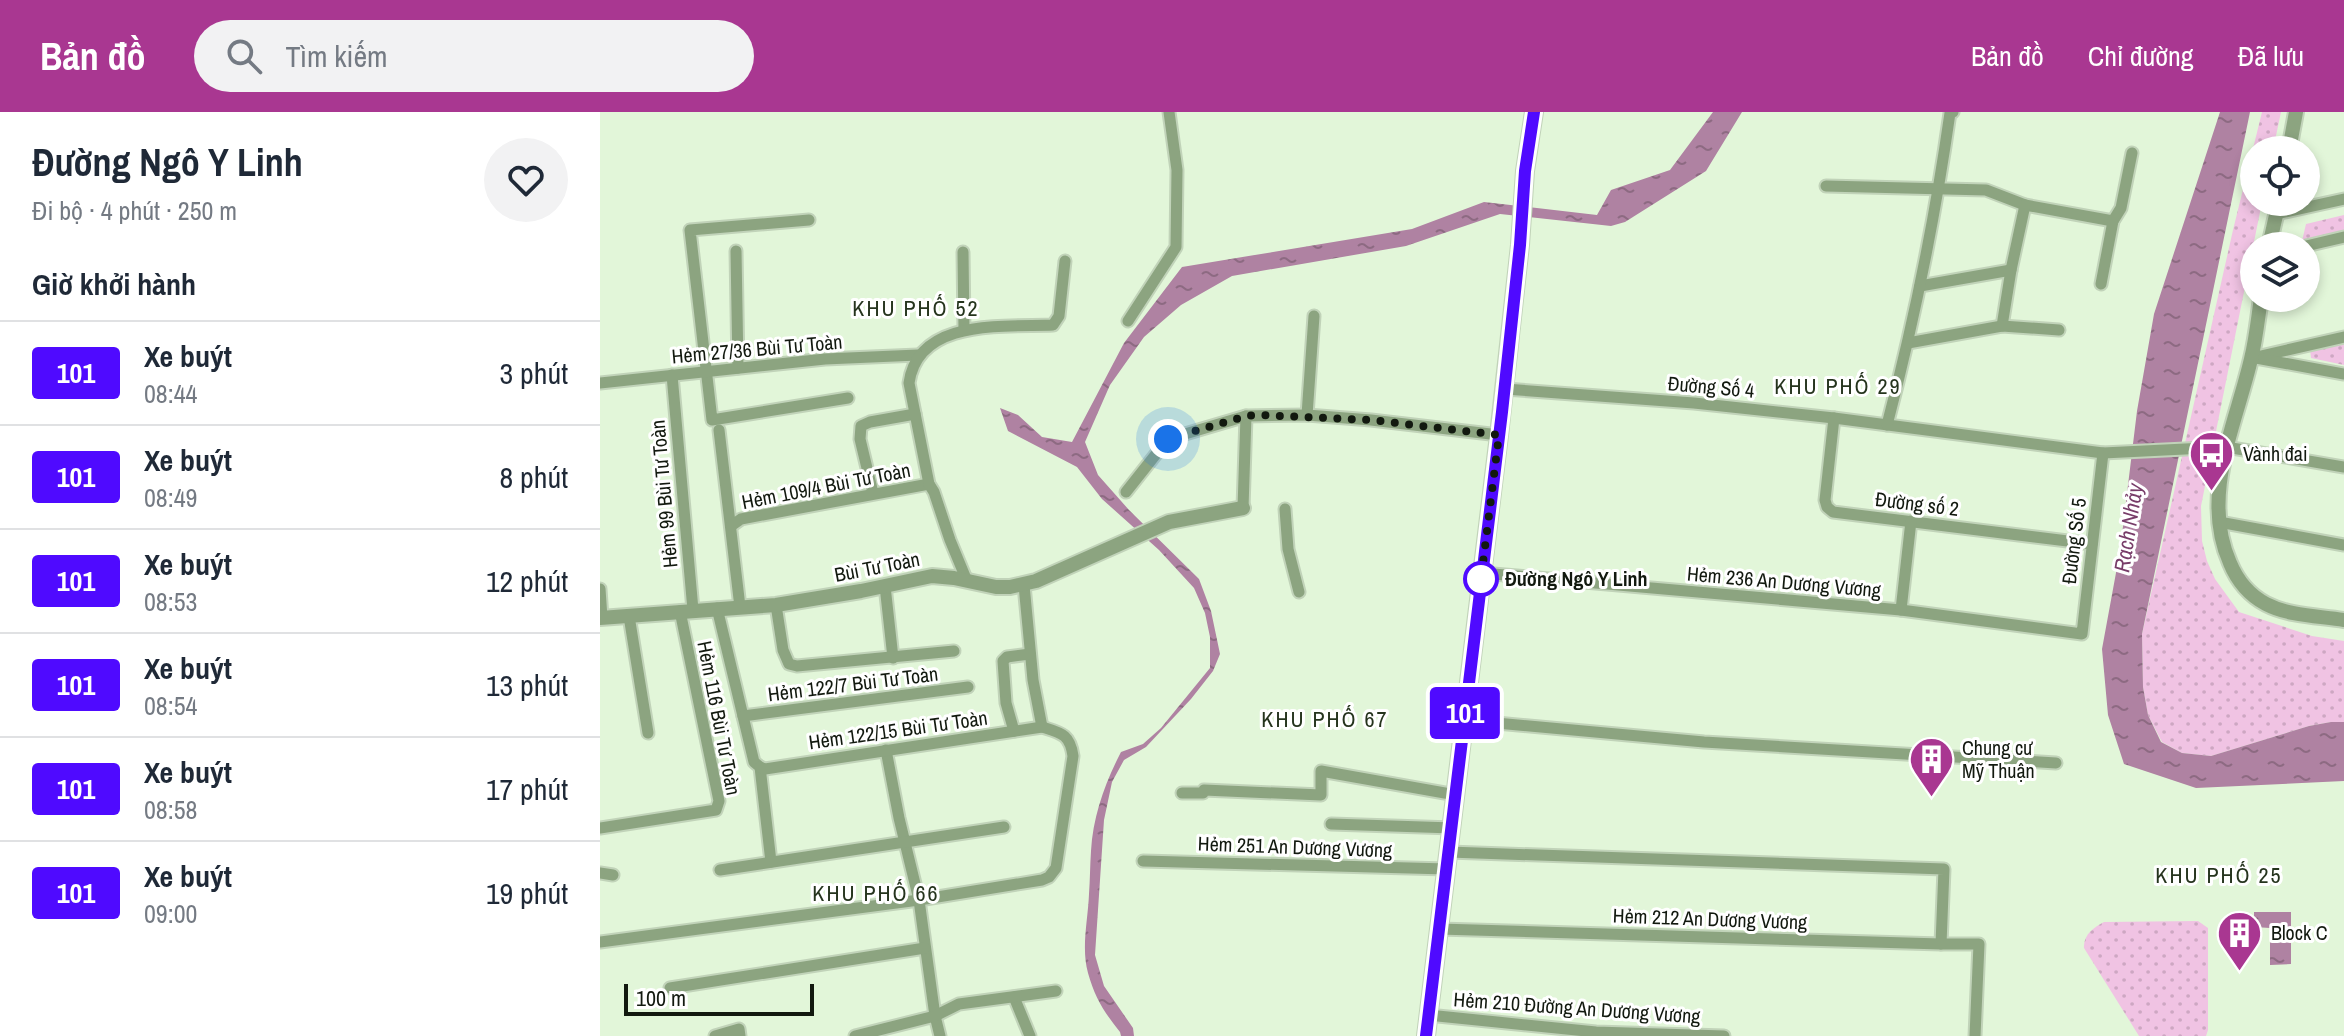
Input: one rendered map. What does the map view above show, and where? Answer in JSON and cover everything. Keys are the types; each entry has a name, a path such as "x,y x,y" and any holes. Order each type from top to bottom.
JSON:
{"main road":[{"path":"1426,1036 1505,389 1525,171 1534,112"}],"street":[{"path":"1128,321 1176,247 1177,170 1169,112"},
{"path":"1887,425 1908,343 1940,189 1950,113 1953,112"},
{"path":"2292,136 2298,113"},
{"path":"2101,284 2113,221 2121,208 2132,153"},
{"path":"1826,186 1986,190 2025,205 2113,221"},
{"path":"2320,202 2344,199"},
{"path":"2002,326 2025,205"},
{"path":"809,220 690,230 712,420 848,398"},
{"path":"2320,243 2344,237"},
{"path":"736,251 738,368"},
{"path":"963,252 964,330"},
{"path":"967,581 929,484 909,383 918,355 939,340 964,330 1053,325 1057,321 1065,261"},
{"path":"1920,286 2011,270"},
{"path":"2259,312 2252,358 2226,447 2219,490 2219,522 2225,549 2246,589 2267,605 2344,620"},
{"path":"1307,415 1314,316"},
{"path":"1908,343 2002,326 2059,330"},
{"path":"2252,358 2344,337"},
{"name":"Hẻm 27/36 Bùi Tư Toàn","path":"600,383 825,359 918,355"},
{"path":"2252,358 2344,374"},
{"name":"Hẻm 99 Bùi Tư Toàn","path":"672,375 686,610"},
{"name":"Đường Số 4","path":"1505,389 1694,403 2109,453 2226,447 2344,467"},
{"path":"873,493 860,439 861,426 915,414"},
{"path":"1126,492 1168,439 1246,416 1307,415 1499,435"},
{"path":"1243,508 1246,416"},
{"name":"Đường số 2","path":"1834,418 1825,500 1833,512 2092,544"},
{"path":"719,430 740,607"},
{"name":"Đường Số 5","path":"2082,634 2092,544 2109,453"},
{"name":"Hẻm 109/4 Bùi Tư Toàn","path":"731,526 741,519 929,484"},
{"name":"Bùi Tư Toàn","path":"601,618 776,605 932,576 996,587 1024,585 1155,526 1243,508"},
{"path":"1285,509 1288,549 1299,592"},
{"path":"1901,610 1911,521"},
{"path":"2219,522 2344,545"},
{"name":"Hẻm 236 An Dương Vương","path":"1482,573 1901,610 2082,634"},
{"path":"600,942 919,900 1036,882 1049,877 1056,868 1073,756 1071,744 1065,736 1042,727 1030,654 1024,585"},
{"path":"885,586 893,658"},
{"path":"600,589 601,618"},
{"path":"776,605 785,658 789,664 797,666 954,651"},
{"path":"717,608 754,762 760,767 771,862"},
{"name":"Hẻm 116 Bùi Tư Toàn","path":"600,828 716,810 719,801 686,610"},
{"path":"629,616 648,733"},
{"path":"1014,731 1006,703 1003,661 1007,657 1030,654"},
{"name":"Hẻm 122/7 Bùi Tư Toàn","path":"743,716 968,687"},
{"path":"1464,720 1704,742 2056,763"},
{"name":"Hẻm 122/15 Bùi Tư Toàn","path":"760,767 765,769 1042,727"},
{"path":"886,750 919,900 940,1036"},
{"path":"1182,793 1203,793 1204,790 1321,795 1321,771 1456,795"},
{"path":"1331,824 1453,828"},
{"path":"720,870 1004,827"},
{"path":"1449,852 1944,869 1941,944"},
{"name":"Hẻm 251 An Dương Vương","path":"1143,861 1447,869"},
{"path":"600,873 613,875"},
{"name":"Hẻm 212 An Dương Vương","path":"1439,929 1979,944 1975,1036"},
{"path":"670,988 925,948"},
{"path":"855,1036 935,1016 959,1004 1056,991"},
{"path":"1014,997 1030,1036"},
{"name":"Hẻm 210 Đường An Dương Vương","path":"1428,1015 1596,1032 1724,1036"},
{"path":"715,1036 739,1029 740,1036"}],"shaded area":[{"path":"2262,112 2281,112 2276,136 2256,136"},
{"path":"2240,202 2240,216 2259,216 2256,232 2240,232 2240,312 2201,506 2202,541 2215,579 2239,612 2312,636 2344,641 2344,722 2309,726 2211,756 2182,753 2162,742 2148,715 2143,687 2142,634"},
{"path":"2344,215 2344,231 2320,237 2320,232 2304,232 2306,224"},
{"path":"2344,342 2344,365 2311,358 2310,349"},
{"path":"2198,921 2208,928 2206,1036 2139,1036 2084,948 2087,935 2104,922"}],"water":[{"path":"1713,112 1742,112 1706,171 1625,222 1611,226 1500,214 1406,246 1232,276 1181,305 1144,337 1110,385 1085,442 1098,475 1199,579 1211,611 1220,654 1213,671 1191,699 1146,747 1124,760 1112,782 1104,820 1095,955 1104,986 1133,1028 1134,1036 1121,1036 1097,997 1086,963 1094,825 1105,788 1121,752 1143,744 1161,728 1210,668 1210,637 1205,613 1194,588 1159,550 1102,499 1077,467 1008,431 1000,408 1018,415 1042,437 1072,442 1124,343 1182,267 1412,229 1484,202 1597,215 1611,190 1670,170"},
{"name":"Rạch Nhảy","path":"2220,112 2250,112 2245,136 2240,136 2240,160 2142,634 2143,687 2148,715 2161,742 2182,753 2211,756 2309,726 2344,722 2344,781 2196,788 2124,764 2108,715 2102,649 2120,551 2137,411 2154,314"},
{"path":"2254,912 2291,912 2291,964 2270,965 2270,928 2254,927"}],"bus line":[{"name":"101","path":"1426,1036 1502,412 1525,171 1534,112"}],"place":[{"name":"Vành đai","path":"2212,493"},
{"name":"Đường Ngô Y Linh","path":"1481,579"},
{"name":"Chung cư Mỹ Thuận","path":"1931,798"},
{"name":"Block C","path":"2240,972"}],"district":[{"name":"KHU PHỐ 52","path":"916,308"},
{"name":"KHU PHỐ 29","path":"1838,386"},
{"name":"KHU PHỐ 67","path":"1325,719"},
{"name":"KHU PHỐ 25","path":"2219,875"},
{"name":"KHU PHỐ 66","path":"876,893"}],"route":[{"path":"1168,439 1259,415 1371,420 1499,435 1481,579"}]}
